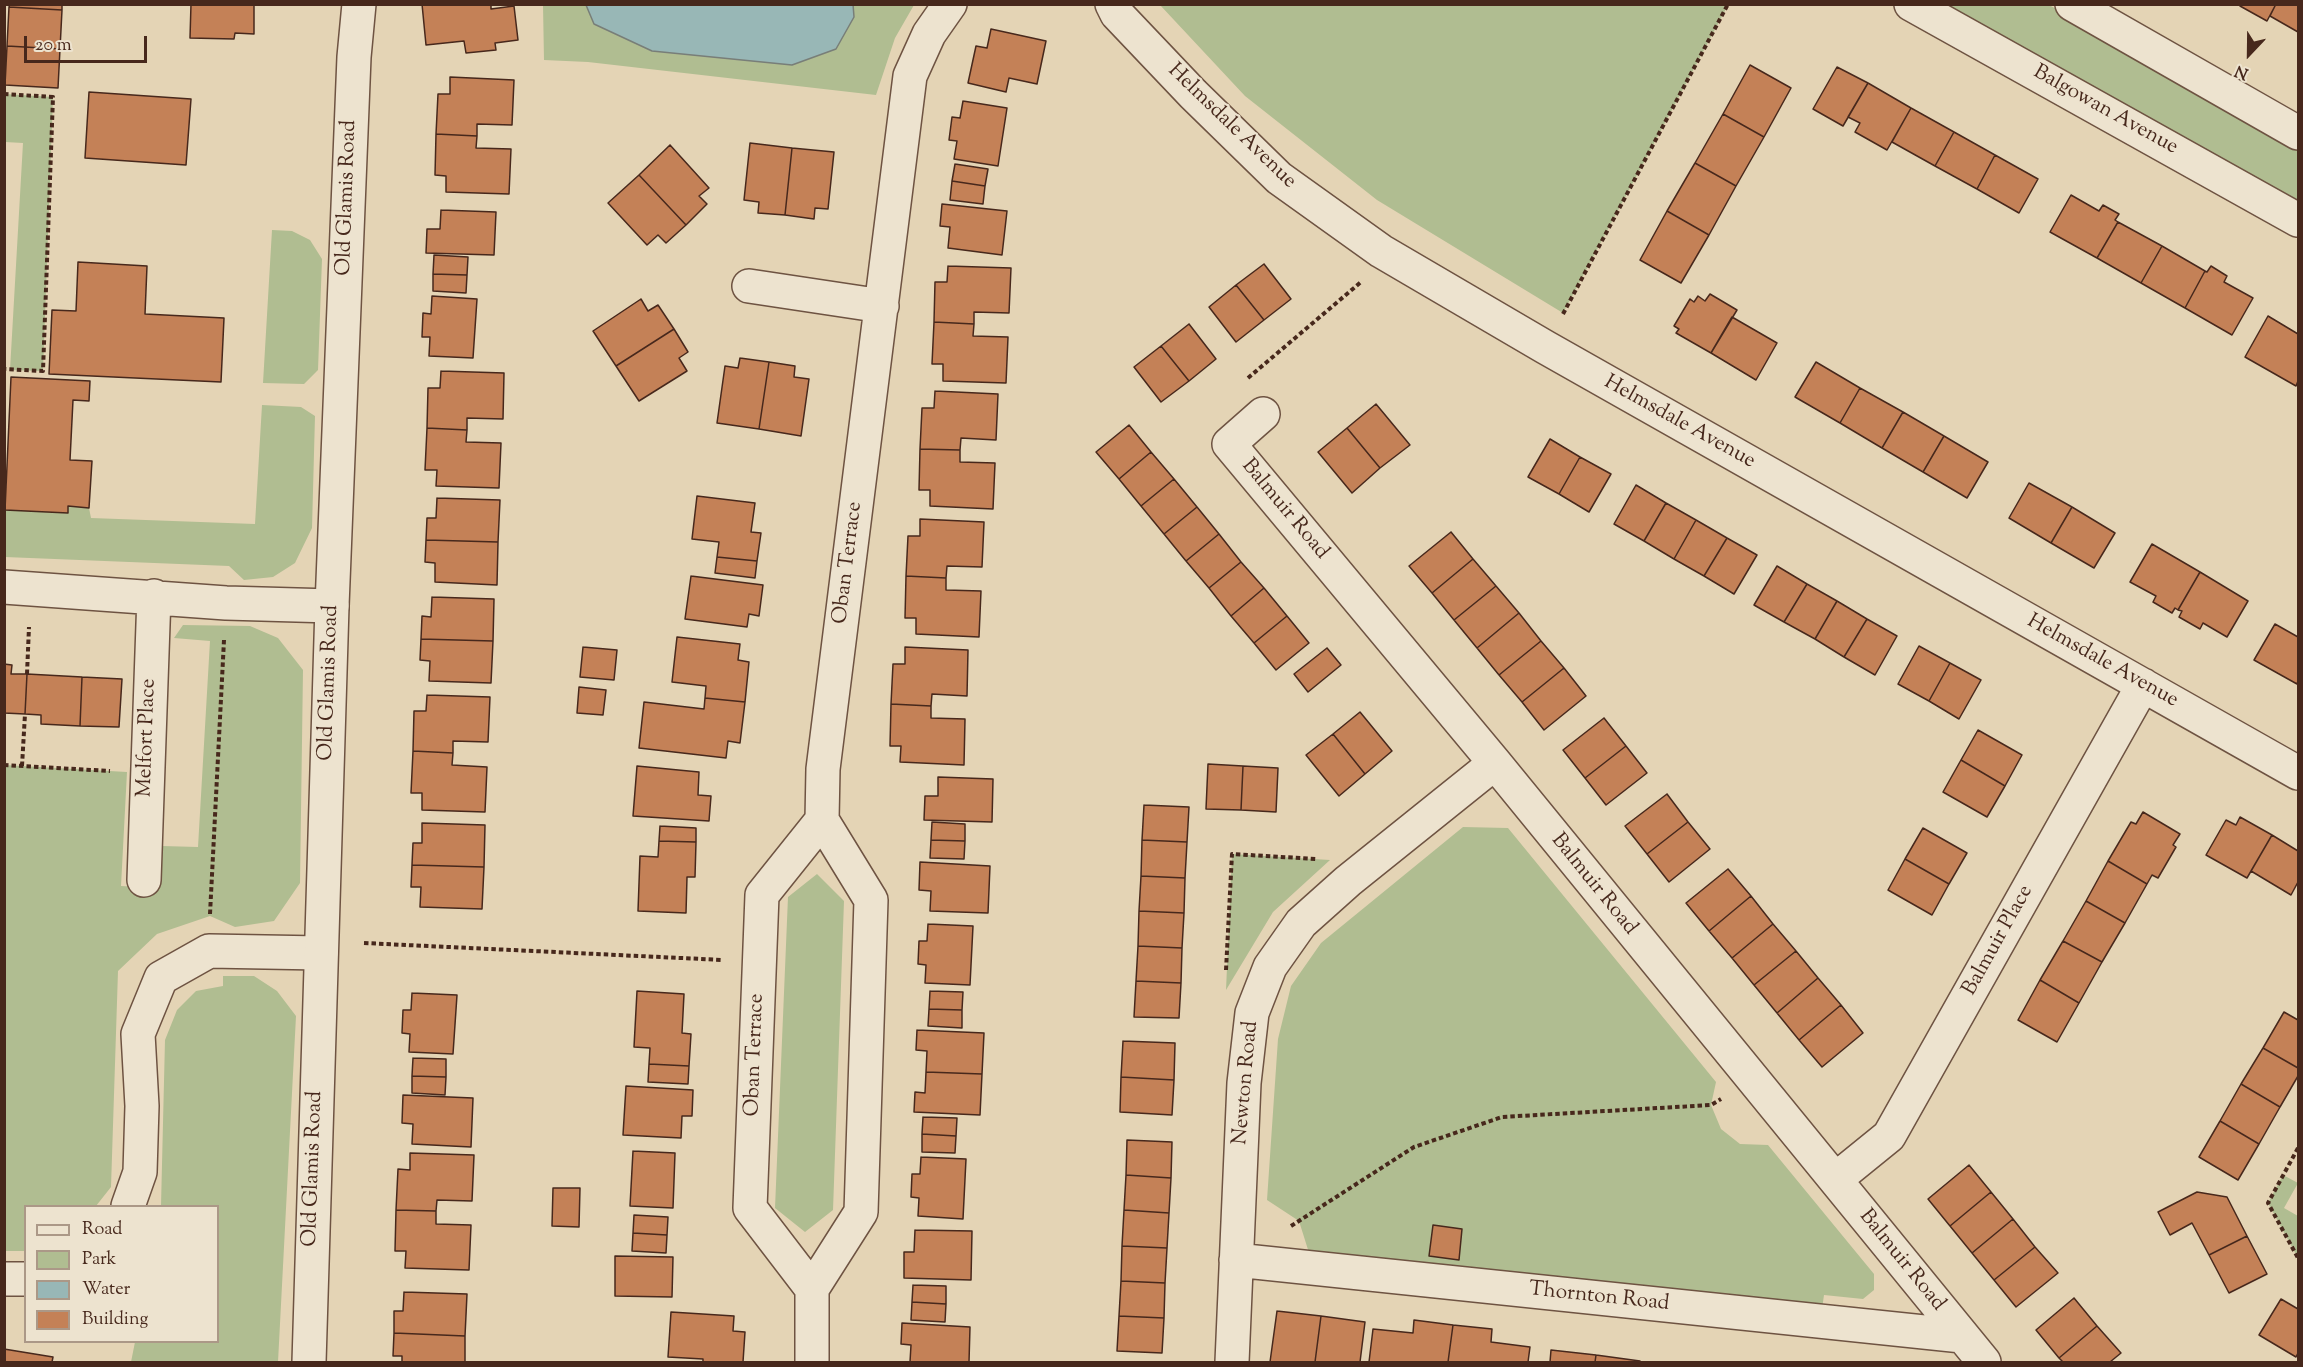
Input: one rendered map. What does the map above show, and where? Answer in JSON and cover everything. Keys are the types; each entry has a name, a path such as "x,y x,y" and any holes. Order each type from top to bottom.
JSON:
{"street":[{"name":"Old Glamis Road","path":"309,1362 332,606 354,57 359,4"},
{"name":"Oban Terrace","path":"812,1289 750,1208 762,895 822,820 823,769 910,76 929,34 950,4"},
{"name":"Helmsdale Avenue","path":"1112,4 1117,14 1193,94 1279,178 1381,251 1545,347 2298,773"},
{"name":"Balgowan Avenue","path":"1911,4 2298,220"},
{"path":"2072,4 2298,133"},
{"path":"749,286 882,306"},
{"name":"Balmuir Road","path":"1263,414 1229,444 1495,763 1984,1362"},
{"path":"18,588 154,596 226,603 332,606"},
{"name":"Melfort Place","path":"144,880 154,596"},
{"name":"Balmuir Place","path":"1836,1179 1889,1136 2143,685"},
{"name":"Newton Road","path":"1232,1362 1244,1083 1252,1012 1270,967 1302,923 1348,881 1495,763"},
{"path":"812,1362 812,1289 861,1212 871,900 822,820"},
{"path":"128,1205 140,1172 142,1106 138,1034 161,978 209,951 321,953"},
{"name":"Thornton Road","path":"1236,1260 1962,1336"},
{"path":"4,1279 24,1279"}],"path":[{"path":"1545,347 1728,4"},
{"path":"4,94 53,97 44,371 4,369"},
{"path":"1263,414 1273,406 1248,378 1359,285 1381,251"},
{"path":"18,588 27,674"},
{"path":"209,951 226,603"},
{"path":"22,766 25,714"},
{"path":"4,765 147,773"},
{"path":"1252,1012 1226,990 1232,854 1330,860 1348,881"},
{"path":"364,943 760,962"},
{"path":"1290,1227 1414,1147 1502,1117 1711,1105 1754,1082"},
{"path":"2298,1148 2268,1203 2298,1258"}],"green space":[{"path":"543,5 914,5 895,38 876,95 588,62 544,60"},
{"path":"1160,5 1728,5 1563,313 1377,200 1245,96"},
{"path":"1937,5 2049,5 2075,19 2298,145 2298,207"},
{"path":"4,94 53,97 43,371 10,370 23,143 5,142"},
{"path":"272,230 292,231 310,240 322,259 318,370 304,384 263,383"},
{"path":"262,405 301,407 315,416 312,528 295,563 273,577 244,580 229,566 5,557 5,510 67,513 68,506 89,508 91,518 255,524"},
{"path":"183,625 250,626 278,638 303,670 300,883 274,921 235,927 210,916 157,934 118,971 111,1187 97,1205 24,1205 24,1251 4,1251 4,765 127,772 121,886 159,888 162,846 198,847 210,641 174,638"},
{"path":"1463,827 1508,828 1716,1082 1711,1105 1721,1129 1740,1144 1768,1145 1874,1274 1874,1290 1863,1299 1824,1295 1822,1309 1310,1256 1299,1221 1267,1200 1278,1039 1291,986 1321,943"},
{"path":"1232,854 1330,860 1273,912 1226,990"},
{"path":"817,874 844,901 833,1210 805,1232 775,1208 788,897"},
{"path":"223,976 254,976 277,991 296,1016 278,1362 131,1362 135,1343 219,1343 219,1205 161,1205 165,1040 177,1010 196,991 223,986"},
{"path":"2283,1175 2298,1183 2284,1208 2298,1216 2298,1258 2268,1203"}],"water":[{"path":"853,4 854,17 836,49 792,65 652,51 594,24 586,5"}],"building":[{"path":"10,4 62,4 62,10 9,7"},
{"path":"191,4 254,4 254,34 235,33 234,39 190,38"},
{"path":"422,4 491,4 491,9 514,6 518,40 495,43 496,50 466,53 464,41 426,45"},
{"path":"2242,4 2276,4 2267,21 2240,6"},
{"path":"2276,4 2298,4 2298,32 2270,16"},
{"path":"9,7 62,10 60,49 7,46"},
{"path":"991,29 1046,41 1037,84 1009,78 1006,92 968,83 976,46 987,48"},
{"path":"7,46 60,49 58,88 5,85"},
{"path":"1750,65 1791,88 1764,137 1723,114"},
{"path":"1837,67 1868,83 1843,126 1813,109"},
{"path":"450,77 514,80 512,125 477,124 477,136 436,134 438,94 450,94"},
{"path":"1868,83 1911,108 1887,150 1855,132 1860,123 1848,117"},
{"path":"89,92 191,99 186,165 85,158"},
{"path":"963,101 1007,108 998,166 954,159 957,141 949,140 952,117 960,118"},
{"path":"1911,108 1954,132 1935,166 1892,142"},
{"path":"1723,114 1764,137 1736,186 1695,163"},
{"path":"1954,132 1995,155 1977,189 1935,166"},
{"path":"436,134 477,136 476,148 511,149 509,194 446,192 446,176 435,175"},
{"path":"750,143 792,148 785,215 758,213 759,202 744,200"},
{"path":"670,145 709,188 699,196 707,204 686,225 639,175"},
{"path":"792,148 834,152 828,209 815,208 814,219 785,215"},
{"path":"1995,155 2038,179 2019,213 1977,189"},
{"path":"1695,163 1736,186 1709,235 1667,211"},
{"path":"955,164 988,169 985,186 952,181"},
{"path":"639,175 686,225 666,243 658,235 647,245 608,203"},
{"path":"952,181 985,186 983,204 950,200"},
{"path":"2071,195 2099,211 2103,205 2119,214 2115,220 2118,222 2097,258 2050,232"},
{"path":"942,204 1007,211 1002,255 948,248 950,227 940,226"},
{"path":"441,210 496,212 494,255 426,253 427,229 440,229"},
{"path":"1667,211 1709,235 1681,283 1640,260"},
{"path":"2118,222 2162,246 2141,283 2097,258"},
{"path":"2162,246 2205,271 2185,308 2141,283"},
{"path":"434,255 468,257 467,275 433,274"},
{"path":"78,262 147,266 145,314 224,318 221,382 49,374 52,310 76,311"},
{"path":"1264,264 1291,299 1264,320 1236,285"},
{"path":"948,266 1011,268 1009,313 974,312 974,324 934,322 935,282 947,282"},
{"path":"2211,266 2227,276 2224,282 2253,298 2232,335 2185,308 2205,271 2207,272"},
{"path":"433,274 467,275 466,293 433,291"},
{"path":"1236,285 1264,320 1236,342 1209,307"},
{"path":"1710,294 1737,310 1711,353 1676,333 1679,329 1674,326 1690,299 1694,302 1698,296 1705,301"},
{"path":"432,296 477,299 473,358 429,356 430,337 422,337 423,313 431,314"},
{"path":"641,299 648,311 658,305 674,329 616,366 593,331"},
{"path":"2268,316 2298,334 2298,381 2296,386 2245,357"},
{"path":"1732,317 1777,343 1756,380 1711,353"},
{"path":"934,322 974,324 973,336 1008,337 1006,383 943,381 943,364 932,364"},
{"path":"1189,324 1216,359 1189,381 1161,346"},
{"path":"674,329 688,352 679,358 687,371 639,401 616,366"},
{"path":"1161,346 1189,381 1161,402 1134,367"},
{"path":"740,358 769,362 759,429 717,423 725,366 738,368"},
{"path":"769,362 795,366 794,377 809,379 801,436 759,429"},
{"path":"1816,362 1860,388 1840,423 1795,397"},
{"path":"441,371 504,373 503,419 467,418 467,430 427,428 428,388 440,388"},
{"path":"11,377 90,381 89,401 73,400 70,460 92,461 89,508 68,506 68,513 5,510"},
{"path":"1860,388 1903,412 1882,448 1840,423"},
{"path":"935,391 998,394 996,440 961,438 960,450 920,449 922,408 934,408"},
{"path":"1376,404 1410,445 1380,468 1347,428"},
{"path":"1903,412 1944,436 1923,472 1882,448"},
{"path":"1129,425 1151,452 1119,479 1096,452"},
{"path":"427,428 467,430 466,442 501,443 499,488 436,486 437,470 425,470"},
{"path":"1347,428 1380,468 1352,493 1318,452"},
{"path":"1944,436 1988,462 1967,498 1923,472"},
{"path":"1550,439 1580,457 1559,494 1528,477"},
{"path":"920,449 960,450 960,462 995,463 993,509 930,506 930,490 919,490"},
{"path":"1151,452 1174,479 1141,506 1119,479"},
{"path":"1580,457 1611,474 1589,512 1559,494"},
{"path":"1174,479 1197,507 1164,534 1141,506"},
{"path":"2029,483 2072,507 2051,543 2009,518"},
{"path":"1636,485 1666,503 1644,541 1614,524"},
{"path":"697,496 755,503 751,532 761,533 757,561 717,557 719,542 692,539"},
{"path":"437,498 500,500 498,542 426,540 427,518 436,518"},
{"path":"1666,503 1696,520 1674,559 1644,541"},
{"path":"1197,507 1219,534 1186,561 1164,534"},
{"path":"2072,507 2115,533 2094,568 2051,543"},
{"path":"920,519 984,522 982,567 947,566 946,578 906,576 908,536 920,536"},
{"path":"1696,520 1727,538 1704,576 1674,559"},
{"path":"1451,532 1473,559 1432,593 1409,566"},
{"path":"1219,534 1241,562 1209,588 1186,561"},
{"path":"1727,538 1757,555 1734,594 1704,576"},
{"path":"426,540 498,542 497,585 435,582 435,563 425,562"},
{"path":"2152,544 2200,572 2178,610 2175,608 2172,613 2153,602 2156,596 2130,582"},
{"path":"717,557 757,561 755,578 715,573"},
{"path":"1473,559 1496,586 1454,620 1432,593"},
{"path":"1241,562 1264,588 1231,616 1209,588"},
{"path":"1777,566 1807,584 1784,622 1754,605"},
{"path":"2200,572 2248,601 2227,637 2203,623 2200,629 2179,617 2182,611 2178,610"},
{"path":"691,576 763,585 759,616 749,614 747,627 685,619"},
{"path":"906,576 946,578 946,590 981,591 979,637 916,634 916,618 905,618"},
{"path":"1807,584 1837,601 1815,639 1784,622"},
{"path":"1496,586 1519,613 1477,648 1454,620"},
{"path":"1264,588 1287,616 1254,643 1231,616"},
{"path":"432,597 494,599 493,641 421,639 422,616 431,617"},
{"path":"1837,601 1867,619 1844,657 1815,639"},
{"path":"1519,613 1541,641 1499,675 1477,648"},
{"path":"1287,616 1309,643 1276,670 1254,643"},
{"path":"1867,619 1897,636 1875,675 1844,657"},
{"path":"2275,624 2298,637 2297,684 2254,660"},
{"path":"677,637 740,644 738,660 749,662 745,702 705,698 706,686 672,682"},
{"path":"421,639 493,641 491,683 429,681 430,661 420,660"},
{"path":"1541,641 1564,668 1522,702 1499,675"},
{"path":"1919,646 1950,663 1929,701 1898,684"},
{"path":"583,647 617,650 614,680 580,677"},
{"path":"905,647 968,650 967,696 932,694 931,706 891,704 893,664 905,664"},
{"path":"1327,648 1341,665 1308,692 1294,674"},
{"path":"1950,663 1981,680 1959,719 1929,701"},
{"path":"4,664 12,665 11,674 27,674 25,714 4,713"},
{"path":"1564,668 1586,696 1544,730 1522,702"},
{"path":"27,674 82,677 80,726 41,724 41,715 25,714"},
{"path":"82,677 122,679 119,727 80,726"},
{"path":"579,687 606,690 603,715 577,713"},
{"path":"427,695 490,697 488,742 453,741 453,753 413,751 414,711 426,711"},
{"path":"705,698 745,702 740,743 728,741 726,758 639,748 644,702 704,709"},
{"path":"891,704 931,706 931,718 965,719 964,765 900,762 901,746 890,746"},
{"path":"1360,712 1392,751 1365,774 1333,734"},
{"path":"1604,718 1626,746 1585,778 1563,750"},
{"path":"1978,730 2022,755 2005,786 1961,760"},
{"path":"1333,734 1365,774 1339,796 1306,755"},
{"path":"1626,746 1647,773 1606,805 1585,778"},
{"path":"413,751 453,753 452,765 487,767 485,812 422,810 422,793 411,793"},
{"path":"1961,760 2005,786 1987,817 1943,792"},
{"path":"1208,764 1243,766 1241,810 1206,809"},
{"path":"637,766 699,772 698,795 711,796 709,821 633,816"},
{"path":"1243,766 1278,768 1276,812 1241,810"},
{"path":"938,777 993,779 992,822 924,820 925,796 938,796"},
{"path":"1667,794 1688,822 1647,854 1625,826"},
{"path":"1144,805 1189,807 1187,842 1142,840"},
{"path":"2143,812 2180,834 2173,845 2176,847 2158,878 2152,875 2147,884 2108,861 2131,822 2136,824"},
{"path":"2240,817 2272,835 2247,878 2206,855 2226,820 2236,825"},
{"path":"932,822 965,824 965,841 931,840"},
{"path":"1688,822 1710,849 1669,882 1647,854"},
{"path":"422,823 485,825 484,867 412,865 413,843 422,843"},
{"path":"660,826 696,828 696,842 659,841"},
{"path":"1923,828 1967,853 1949,884 1905,859"},
{"path":"2272,835 2298,851 2298,882 2291,895 2251,871"},
{"path":"931,840 965,841 964,859 930,858"},
{"path":"1142,840 1187,842 1185,878 1141,876"},
{"path":"659,841 696,842 695,877 687,877 686,913 638,911 640,856 658,857"},
{"path":"1905,859 1949,884 1932,915 1888,890"},
{"path":"2108,861 2147,884 2125,923 2086,901"},
{"path":"920,862 990,866 988,913 930,911 931,891 919,890"},
{"path":"412,865 484,867 482,909 420,907 421,887 411,887"},
{"path":"1728,869 1751,896 1709,931 1686,903"},
{"path":"1141,876 1185,878 1184,913 1139,911"},
{"path":"1751,896 1773,924 1732,958 1709,931"},
{"path":"2086,901 2125,923 2102,962 2063,941"},
{"path":"1139,911 1184,913 1182,948 1138,946"},
{"path":"928,924 973,926 970,985 925,983 926,965 918,964 919,941 927,941"},
{"path":"1773,924 1796,951 1754,985 1732,958"},
{"path":"2063,941 2102,962 2079,1003 2040,980"},
{"path":"1138,946 1182,948 1181,983 1136,981"},
{"path":"1796,951 1818,978 1777,1013 1754,985"},
{"path":"1818,978 1841,1005 1799,1040 1777,1013"},
{"path":"2040,980 2079,1003 2057,1042 2018,1020"},
{"path":"1136,981 1181,983 1179,1018 1134,1017"},
{"path":"637,991 684,994 682,1033 691,1034 689,1066 649,1064 650,1048 634,1047"},
{"path":"930,991 963,992 962,1010 929,1009"},
{"path":"412,993 457,995 453,1054 409,1052 410,1034 402,1033 403,1010 411,1010"},
{"path":"1841,1005 1863,1033 1822,1067 1799,1040"},
{"path":"929,1009 962,1010 962,1028 928,1026"},
{"path":"2284,1012 2298,1020 2298,1068 2263,1048"},
{"path":"917,1030 984,1033 982,1074 926,1072 927,1051 916,1050"},
{"path":"1123,1041 1175,1043 1174,1080 1121,1077"},
{"path":"2263,1048 2298,1068 2298,1076 2280,1107 2241,1084"},
{"path":"413,1058 446,1059 446,1077 412,1076"},
{"path":"649,1064 689,1066 688,1084 648,1082"},
{"path":"926,1072 982,1074 980,1115 914,1112 915,1092 925,1093"},
{"path":"412,1076 446,1077 445,1095 412,1093"},
{"path":"1121,1077 1174,1080 1172,1115 1120,1112"},
{"path":"2241,1084 2280,1107 2259,1144 2220,1121"},
{"path":"626,1086 693,1090 692,1116 682,1116 681,1138 623,1135"},
{"path":"403,1095 473,1098 471,1147 412,1144 413,1124 402,1123"},
{"path":"923,1117 957,1118 956,1136 922,1134"},
{"path":"2220,1121 2259,1144 2238,1180 2199,1157"},
{"path":"922,1134 956,1136 955,1153 922,1152"},
{"path":"1127,1140 1172,1142 1171,1178 1126,1175"},
{"path":"633,1151 675,1153 673,1208 630,1206"},
{"path":"410,1153 474,1155 472,1201 437,1200 436,1211 396,1210 398,1169 410,1170"},
{"path":"921,1157 966,1159 963,1219 918,1216 919,1198 911,1197 912,1174 920,1174"},
{"path":"1969,1165 1991,1192 1950,1226 1928,1199"},
{"path":"1126,1175 1171,1178 1169,1213 1124,1210"},
{"path":"553,1188 580,1188 579,1227 552,1226"},
{"path":"1991,1192 2013,1219 1972,1253 1950,1226"},
{"path":"2197,1192 2227,1197 2247,1236 2209,1255 2192,1223 2170,1235 2158,1212"},
{"path":"396,1210 436,1211 436,1224 471,1225 469,1270 405,1268 406,1251 395,1251"},
{"path":"1124,1210 1169,1213 1167,1248 1122,1246"},
{"path":"634,1215 668,1217 667,1235 633,1233"},
{"path":"2013,1219 2035,1247 1994,1280 1972,1253"},
{"path":"1433,1225 1462,1229 1459,1260 1429,1256"},
{"path":"915,1230 972,1231 971,1280 904,1278 904,1252 914,1252"},
{"path":"633,1233 667,1235 666,1253 632,1251"},
{"path":"2247,1236 2267,1274 2229,1293 2209,1255"},
{"path":"1122,1246 1167,1248 1165,1283 1121,1281"},
{"path":"2035,1247 2058,1273 2016,1307 1994,1280"},
{"path":"615,1256 673,1257 672,1297 615,1296"},
{"path":"1121,1281 1165,1283 1164,1318 1119,1316"},
{"path":"913,1285 946,1286 946,1304 912,1302"},
{"path":"404,1292 467,1294 465,1336 394,1333 394,1311 403,1311"},
{"path":"2074,1298 2097,1326 2059,1358 2036,1330"},
{"path":"2281,1299 2298,1309 2298,1353 2296,1357 2259,1335"},
{"path":"912,1302 946,1304 945,1322 911,1320"},
{"path":"1277,1311 1321,1316 1315,1362 1270,1362"},
{"path":"671,1312 734,1316 733,1331 745,1332 743,1362 703,1362 703,1359 668,1357"},
{"path":"1119,1316 1164,1318 1162,1353 1117,1351"},
{"path":"1321,1316 1365,1322 1360,1362 1315,1362"},
{"path":"1414,1320 1453,1325 1448,1362 1369,1362 1373,1329 1413,1333"},
{"path":"902,1323 970,1327 969,1362 910,1362 911,1345 901,1344"},
{"path":"1453,1325 1492,1329 1491,1342 1530,1347 1528,1362 1448,1362"},
{"path":"2097,1326 2121,1353 2110,1362 2063,1362 2059,1358"},
{"path":"394,1333 465,1336 465,1362 402,1362 402,1356 393,1356"},
{"path":"4,1349 53,1357 52,1362 4,1362"},
{"path":"1551,1350 1596,1355 1595,1362 1550,1362"},
{"path":"1596,1355 1640,1361 1640,1362 1595,1362"}]}
